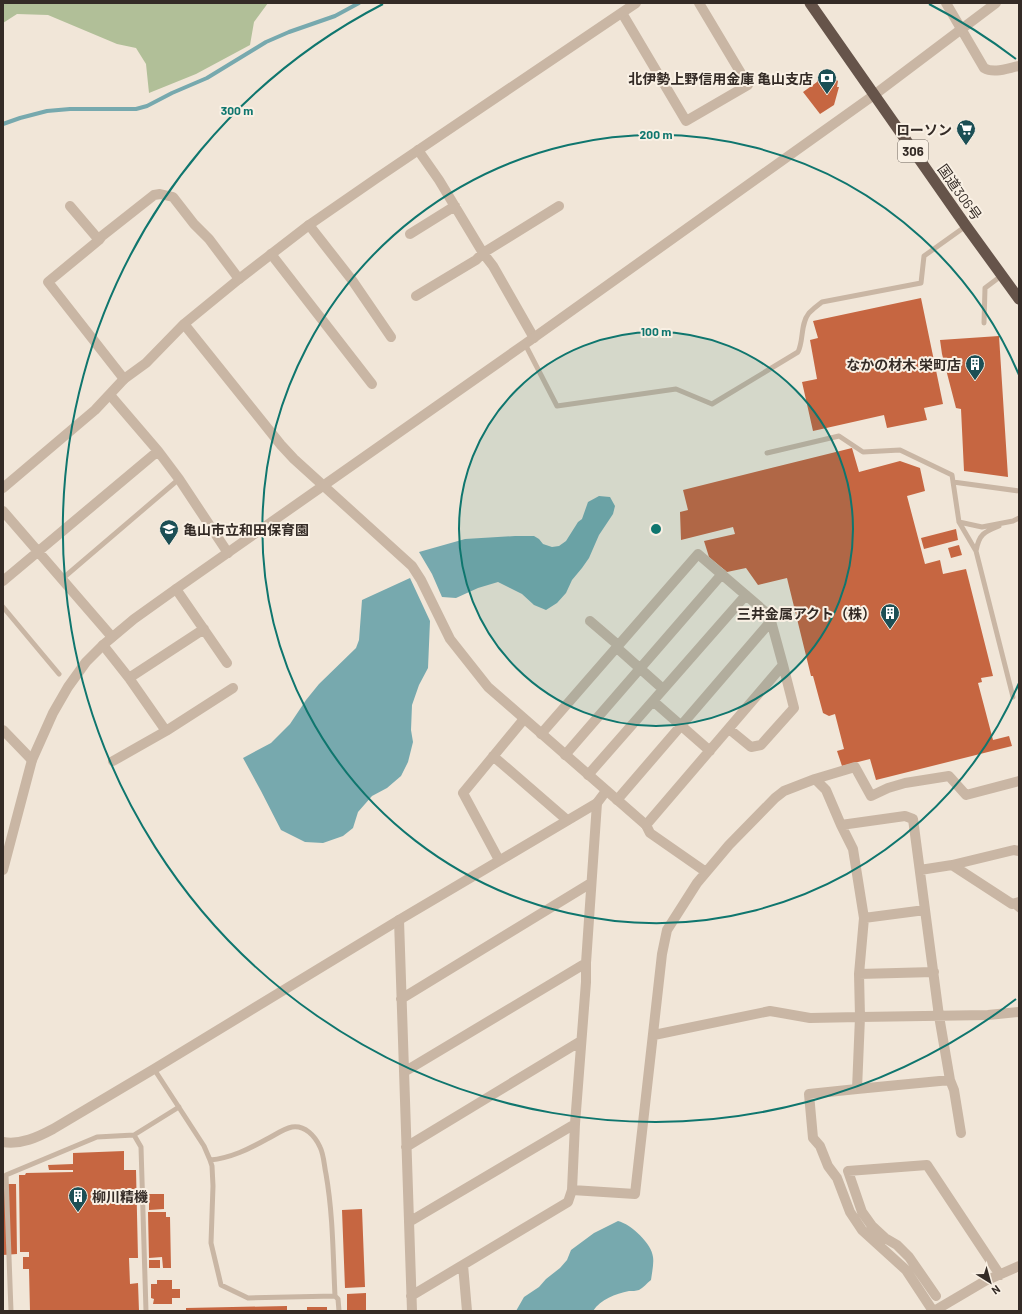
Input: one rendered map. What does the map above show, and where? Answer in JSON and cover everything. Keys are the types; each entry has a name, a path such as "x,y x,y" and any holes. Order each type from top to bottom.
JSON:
{"highway":[{"name":"国道306号","path":"810,3 1019,299"}],"street":[{"path":"3,488 95,410 124,379 146,363 184,324 271,254 309,225 418,150 636,3"},
{"path":"622,13 686,121 748,85 699,3"},
{"path":"946,3 984,68 995,71 1019,66"},
{"path":"3,870 32,760 53,713 68,687 86,662 102,645 134,619 176,589 530,341 874,95 996,3"},
{"path":"418,150 455,206 483,253 493,266 530,341"},
{"path":"124,379 48,282 102,236 154,195 160,194 173,197 194,224 209,239 239,279"},
{"path":"70,206 99,240"},
{"path":"410,234 455,206"},
{"path":"416,296 476,260 483,253 559,206"},
{"path":"309,225 352,280 391,337"},
{"path":"271,254 372,384"},
{"path":"184,324 281,445 294,459 412,566 421,580 450,638 488,687 646,825 650,833 706,872"},
{"path":"110,395 158,451 179,479 228,552"},
{"path":"3,582 158,451"},
{"path":"3,510 112,637"},
{"path":"541,734 698,554 769,615 784,665 794,708 761,745 751,747 729,729"},
{"path":"565,755 722,574"},
{"path":"176,589 227,663"},
{"path":"588,775 746,595"},
{"path":"590,621 663,689"},
{"path":"617,800 771,621"},
{"path":"128,678 204,629"},
{"path":"102,645 166,731"},
{"path":"646,825 784,665"},
{"path":"113,761 166,731 233,688"},
{"path":"653,701 710,751"},
{"path":"499,860 463,793 524,719"},
{"path":"3,730 32,760"},
{"path":"493,756 567,820"},
{"path":"572,1190 635,1194 662,954 667,930 696,883 729,844 775,798 784,791 815,779 855,767 871,796 888,788 905,783 949,776 966,795 1019,781"},
{"path":"815,779 826,790 853,849 864,918 859,974 860,1018 857,1089"},
{"path":"3,1142 22,1141 38,1136 154,1069 399,920 597,803 606,791"},
{"path":"411,1296 568,1202 572,1190 575,1124 586,982 597,803"},
{"path":"841,825 905,816 913,820 939,1016 961,1134"},
{"path":"920,870 952,865 1014,850 1019,851"},
{"path":"952,865 1017,905"},
{"path":"401,1000 591,883"},
{"path":"864,918 925,910"},
{"path":"399,920 412,1311"},
{"path":"404,1072 586,963"},
{"path":"859,974 934,972"},
{"path":"654,1035 770,1011 810,1018 988,1015 1019,1012"},
{"path":"406,1147 581,1041"},
{"path":"950,1080 809,1094 813,1138 820,1146 828,1166 837,1178 850,1212 862,1230 906,1270 934,1311 966,1291 1019,1266"},
{"path":"409,1222 575,1124"},
{"path":"936,1296 909,1257 897,1245 885,1238 872,1226 862,1212 848,1171 927,1166 1000,1275"},
{"path":"463,1265 467,1311"}],"lane":[{"path":"530,341 557,406 676,389 712,404 798,352 804,323 809,313 822,302 921,284 924,256 966,226"},
{"path":"984,323 985,288 1002,275"},
{"path":"766,452 839,436 862,452 900,450 952,475 959,522 976,551 1013,698"},
{"path":"62,580 179,479"},
{"path":"953,482 1019,491"},
{"path":"976,551 978,541 986,531 1019,518"},
{"path":"959,522 982,527 1013,521"},
{"path":"3,607 59,674"},
{"path":"154,1069 204,1146 210,1160 213,1186 211,1243 221,1285 248,1298 335,1296"},
{"path":"11,1311 6,1174 97,1137 134,1135 179,1107"},
{"path":"210,1160 219,1159 245,1151 292,1127 303,1128 316,1139 320,1147 328,1188 332,1226 335,1296 338,1299 338,1311"},
{"path":"134,1135 141,1147 146,1311"}],"green space":[{"path":"3,3 268,3 254,22 250,45 196,74 149,93 146,64 136,48 117,44 48,15 17,14 3,23"}],"water":[{"path":"599,496 610,497 615,506 613,514 599,535 589,558 572,580 566,593 557,603 546,610 534,605 522,594 498,582 478,588 456,598 442,597 432,574 419,552 465,539 515,536 534,536 543,544 552,547 559,546 566,541 578,522 582,519 588,502"},
{"path":"410,578 430,621 428,668 419,685 412,705 411,730 413,742 408,762 401,776 387,788 372,796 358,812 353,828 343,836 323,843 305,842 281,830 243,758 271,743 290,724 319,684 356,648 359,640 362,600"},
{"path":"618,1221 635,1230 649,1246 652,1252 653,1262 651,1280 644,1287 639,1290 614,1295 600,1303 593,1311 516,1311 524,1297 539,1287 546,1279 560,1268 567,1260 571,1250 594,1233"}],"building":[{"path":"824,74 832,75 838,81 837,87 839,87 834,105 820,114 803,92 817,82 818,79"},
{"path":"921,298 943,404 924,408 927,420 887,428 884,415 813,431 802,382 817,379 810,340 818,338 813,321"},
{"name":"なかの材木 栄町店","path":"999,336 1008,477 964,471 961,409 956,408 942,354 940,340"},
{"name":"三井金属アクト（株）","path":"852,448 859,472 900,461 920,468 925,491 907,496 925,564 940,560 943,574 966,569 993,676 981,678 982,682 978,683 993,740 1009,736 1012,746 876,780 870,759 842,766 837,751 844,749 835,714 829,716 823,713 813,676 811,676 787,578 758,585 746,568 727,572 709,557 704,541 735,534 733,527 681,540 680,512 688,510 683,490"},
{"path":"956,529 958,540 924,549 921,538"},
{"path":"959,545 962,555 951,558 948,548"},
{"name":"柳川精機","path":"124,1151 124,1170 136,1170 138,1258 129,1258 130,1284 138,1283 139,1311 30,1311 29,1269 23,1269 23,1257 29,1257 29,1252 20,1252 19,1175 25,1175 26,1173 73,1172 73,1170 49,1170 48,1165 73,1164 73,1153"},
{"path":"3,1184 16,1184 17,1254 3,1255"},
{"path":"149,1194 164,1194 164,1209 149,1210"},
{"path":"362,1209 365,1287 345,1288 342,1210"},
{"path":"148,1212 166,1212 166,1217 170,1217 171,1268 163,1268 162,1257 149,1258"},
{"path":"149,1260 160,1260 160,1268 149,1268"},
{"path":"157,1280 172,1280 172,1289 180,1289 180,1298 172,1298 172,1304 153,1304 154,1299 151,1298 151,1284 157,1284"},
{"path":"366,1293 366,1311 347,1311 347,1294"},
{"path":"287,1306 287,1311 186,1311 186,1308"},
{"path":"307,1307 327,1307 327,1311 307,1311"}],"waterway":[{"path":"3,124 47,111 70,109 136,109 147,106 172,93 207,78 266,42 289,32 335,16 359,3"}],"place":[{"name":"北伊勢上野信用金庫 亀山支店","path":"827,95"},
{"name":"ローソン","path":"966,146"},
{"name":"なかの材木 栄町店","path":"975,381"},
{"name":"亀山市立和田保育園","path":"169,546"},
{"name":"三井金属アクト（株）","path":"890,630"},
{"name":"柳川精機","path":"78,1213"}]}
